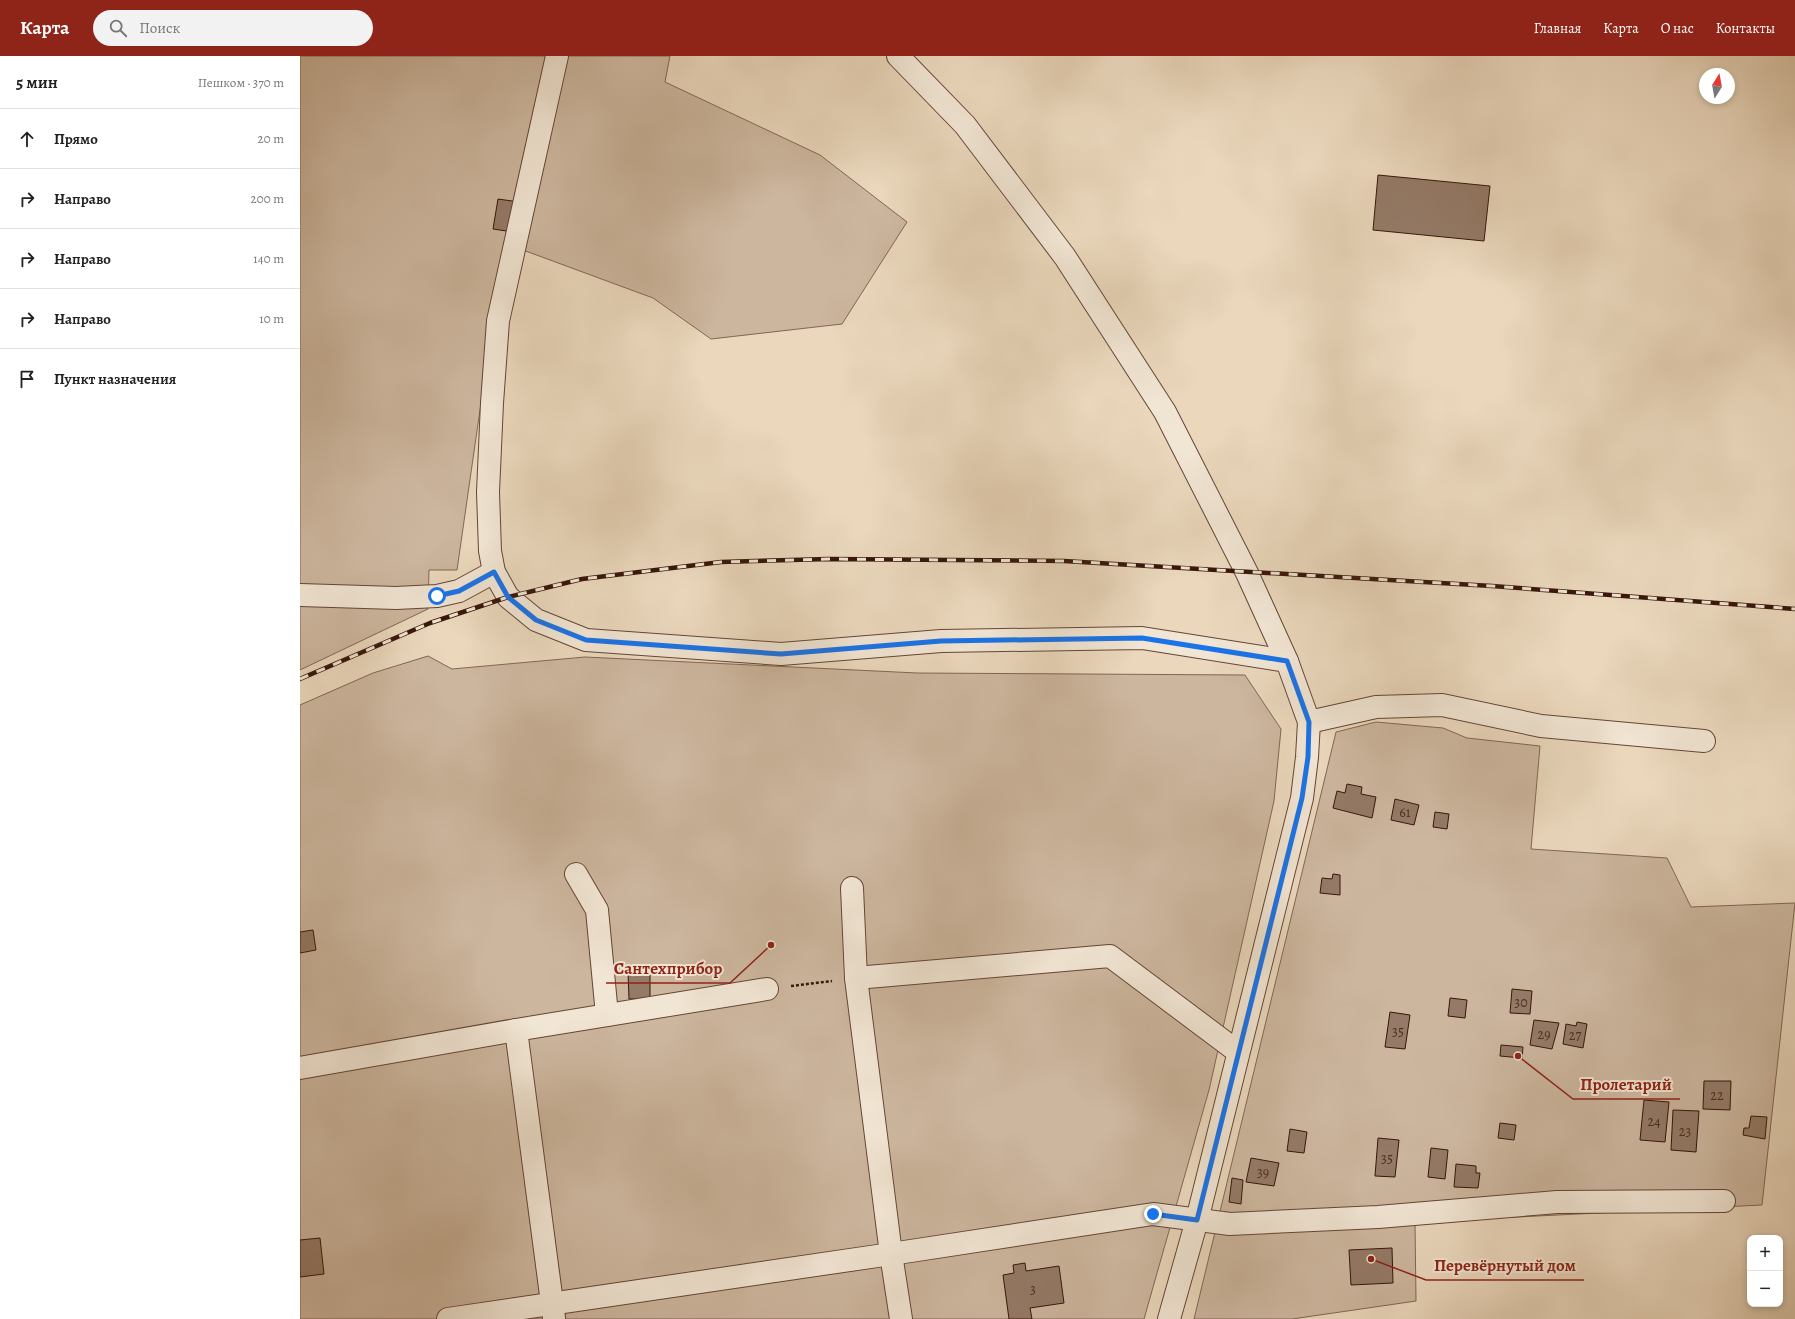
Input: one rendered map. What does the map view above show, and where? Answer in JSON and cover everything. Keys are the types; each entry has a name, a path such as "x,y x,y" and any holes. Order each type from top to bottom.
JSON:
{"street":[{"path":"557,56 498,321 492,403 488,492 490,551 494,572 508,597 536,620 586,640 781,654 941,641 1142,638 1287,661"},
{"path":"898,56 965,126 1065,257 1165,412 1247,573 1287,661 1309,722 1308,757 1302,798 1197,1220 1169,1319"},
{"path":"300,595 396,598 437,596 459,591 494,572"},
{"path":"1309,722 1376,707 1442,705 1541,726 1704,741"},
{"path":"576,874 597,910 607,1015"},
{"path":"852,888 856,978 890,1254 901,1319"},
{"path":"856,978 1110,956 1238,1052"},
{"path":"300,1068 516,1030 767,989"},
{"path":"516,1030 554,1312"},
{"path":"448,1319 554,1312 890,1254 1153,1214 1230,1224 1378,1217 1558,1202 1724,1200"}],"path":[{"path":"767,989 856,978"}],"shaded area":[{"path":"300,56 670,56 665,82 820,155 907,222 842,324 711,339 653,298 504,243 457,570 429,570 428,609 300,670"},
{"path":"428,656 452,669 585,657 917,673 1245,675 1281,729 1274,801 1209,1090 1144,1319 300,1319 300,705 373,673"},
{"path":"1376,722 1443,728 1467,738 1540,746 1531,849 1667,858 1691,907 1795,903 1762,1205 1415,1222 1416,1301 1292,1319 1194,1319 1336,732"}],"building":[{"path":"1378,175 1490,186 1484,241 1373,230"},
{"path":"498,199 519,202 513,232 493,229"},
{"path":"1347,784 1362,787 1361,794 1376,797 1372,818 1333,808 1337,791 1345,793"},
{"path":"1395,799 1419,805 1414,825 1391,820"},
{"path":"1435,812 1449,814 1447,829 1433,827"},
{"path":"1333,874 1340,875 1340,895 1320,893 1322,878 1332,879"},
{"path":"313,930 316,950 300,953 300,932"},
{"path":"628,972 650,972 650,999 629,999"},
{"path":"1512,989 1532,991 1530,1014 1510,1013"},
{"path":"1450,998 1467,1000 1465,1018 1448,1016"},
{"path":"1390,1012 1410,1015 1405,1049 1385,1047"},
{"path":"1534,1020 1559,1023 1552,1049 1530,1045"},
{"path":"1577,1022 1587,1024 1583,1048 1563,1044 1566,1024 1576,1026"},
{"path":"1501,1045 1523,1047 1522,1058 1500,1056"},
{"path":"1704,1081 1731,1081 1730,1110 1703,1109"},
{"path":"1644,1100 1669,1102 1665,1142 1640,1140"},
{"path":"1673,1110 1699,1111 1696,1152 1671,1150"},
{"path":"1751,1116 1767,1117 1765,1139 1743,1135 1744,1128 1749,1128"},
{"path":"1500,1123 1516,1125 1514,1140 1498,1138"},
{"path":"1290,1129 1307,1132 1304,1153 1287,1151"},
{"path":"1378,1138 1399,1140 1395,1177 1375,1176"},
{"path":"1431,1148 1448,1150 1445,1179 1428,1177"},
{"path":"1251,1158 1279,1163 1274,1186 1246,1182"},
{"path":"1456,1164 1476,1166 1476,1173 1480,1173 1478,1188 1454,1187"},
{"path":"1232,1178 1243,1180 1241,1204 1229,1202"},
{"path":"320,1238 324,1274 300,1277 300,1240"},
{"path":"1392,1248 1393,1283 1351,1285 1349,1250"},
{"path":"1025,1263 1026,1271 1059,1266 1064,1303 1030,1308 1032,1319 1009,1319 1003,1275 1014,1273 1013,1265"}],"railway":[{"path":"300,679 430,623 508,597 582,579 721,562 829,559 1064,561 1492,586 1795,609"}],"place":[{"name":"Сантехприбор","path":"771,945"},
{"name":"Пролетарий","path":"1518,1056"},
{"name":"Перевёрнутый дом","path":"1371,1259"}],"route":[{"path":"437,596 459,591 494,572 508,597 536,620 586,640 781,654 941,641 1142,638 1287,661 1296,690 1309,722 1308,757 1302,798 1197,1220 1153,1214"}]}
